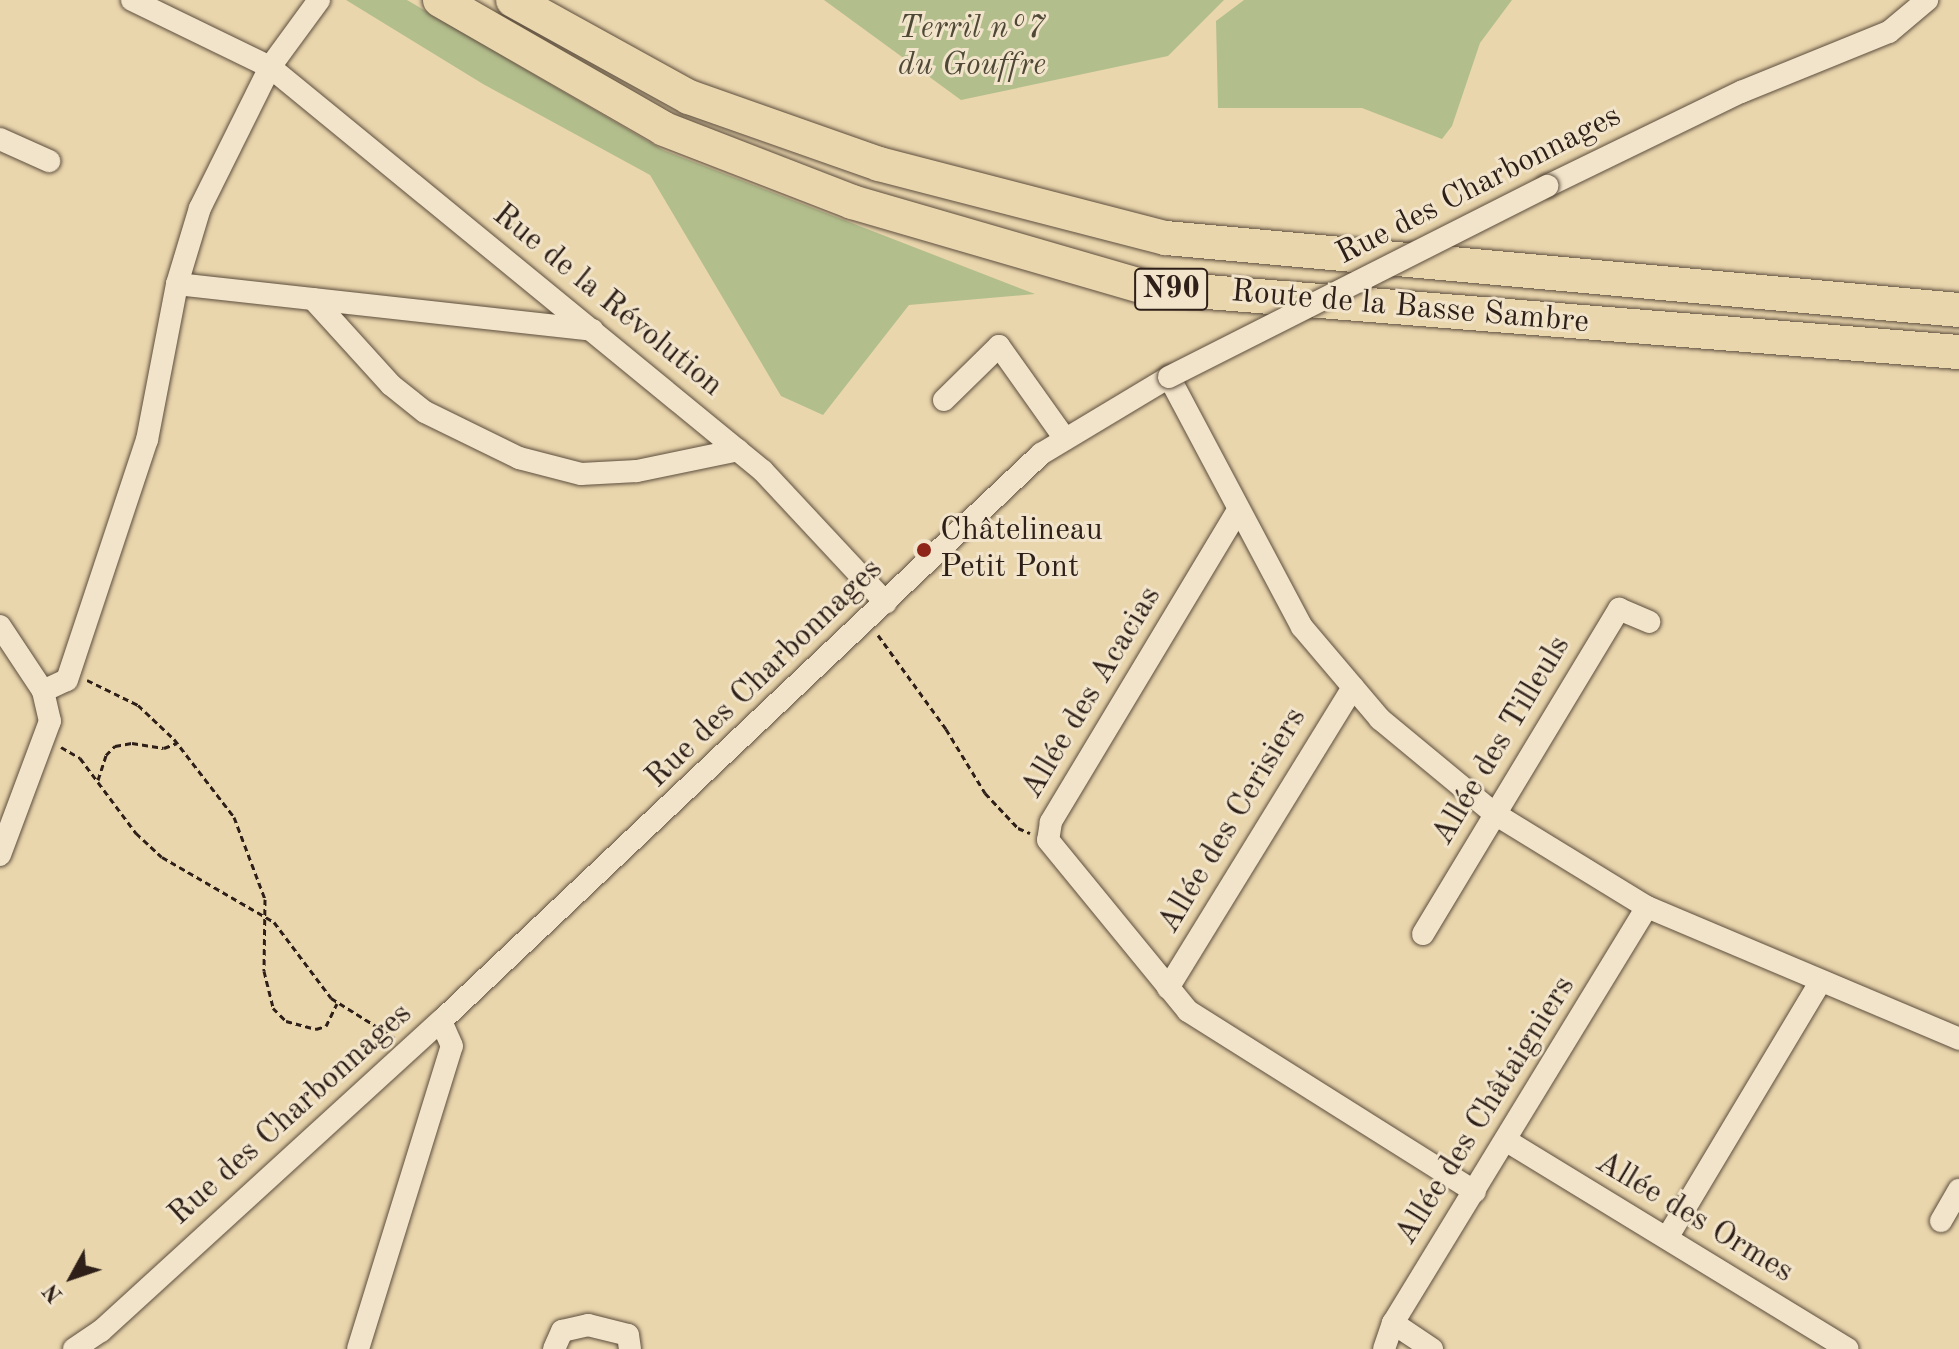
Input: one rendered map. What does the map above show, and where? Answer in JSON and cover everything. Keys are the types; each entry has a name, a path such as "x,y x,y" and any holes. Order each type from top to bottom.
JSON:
{"highway":[{"name":"Route de la Basse Sambre","path":"440,0 664,129 852,202 1145,287 1959,352"},
{"name":"Route de la Basse Sambre","path":"513,0 689,97 879,164 1166,238 1959,310"}],"street":[{"name":"Rue de la Révolution","path":"132,0 270,67 738,450 886,603"},
{"path":"43,691 67,680 147,440 177,284 200,208 270,67 319,0"},
{"name":"Rue des Charbonnages","path":"74,1349 101,1331 441,1021 868,623 1041,454 1169,377 1547,186 1741,92 1889,32 1927,0"},
{"path":"0,139 49,161"},
{"path":"177,284 592,330"},
{"path":"313,299 391,385 425,412 519,458 581,474 637,471 738,450"},
{"path":"944,400 999,346 1065,439"},
{"path":"1169,377 1237,512 1302,627 1380,719 1495,814 1647,907 1959,1039"},
{"name":"Allée des Acacias","path":"1237,512 1051,822 1048,840 1188,1011 1475,1192"},
{"name":"Allée des Tilleuls","path":"1423,934 1619,609 1649,622"},
{"path":"0,626 43,691 50,721 0,855"},
{"name":"Allée des Cerisiers","path":"1168,988 1353,687"},
{"name":"Allée des Châtaigniers","path":"1384,1349 1393,1323 1507,1141 1647,907"},
{"path":"1667,1238 1820,982"},
{"path":"358,1349 452,1046 441,1021"},
{"name":"Allée des Ormes","path":"1507,1141 1848,1349"},
{"path":"1941,1221 1959,1190"},
{"path":"1393,1323 1432,1349"},
{"path":"554,1349 562,1331 588,1325 628,1335 630,1349"}],"path":[{"path":"868,623 946,729 985,793 1018,828 1048,840"},
{"path":"67,680 93,680 138,705 177,743 234,817 268,919 264,971 273,1008 286,1021 316,1029 326,1026 337,1003"},
{"path":"43,743 65,747 98,780 136,833 162,857 268,919 337,1003 413,1046"},
{"path":"98,780 106,755 115,746 132,743 164,748 177,743"}],"green space":[{"path":"346,0 407,0 663,150 1035,294 909,305 823,415 781,396 650,175 483,84"},
{"name":"Terril n°7 du Gouffre","path":"824,0 1224,0 1168,56 961,100"},
{"path":"1244,0 1512,0 1480,43 1452,126 1442,139 1362,108 1218,108 1216,21"}],"place":[{"name":"Châtelineau Petit Pont","path":"924,550"}]}
